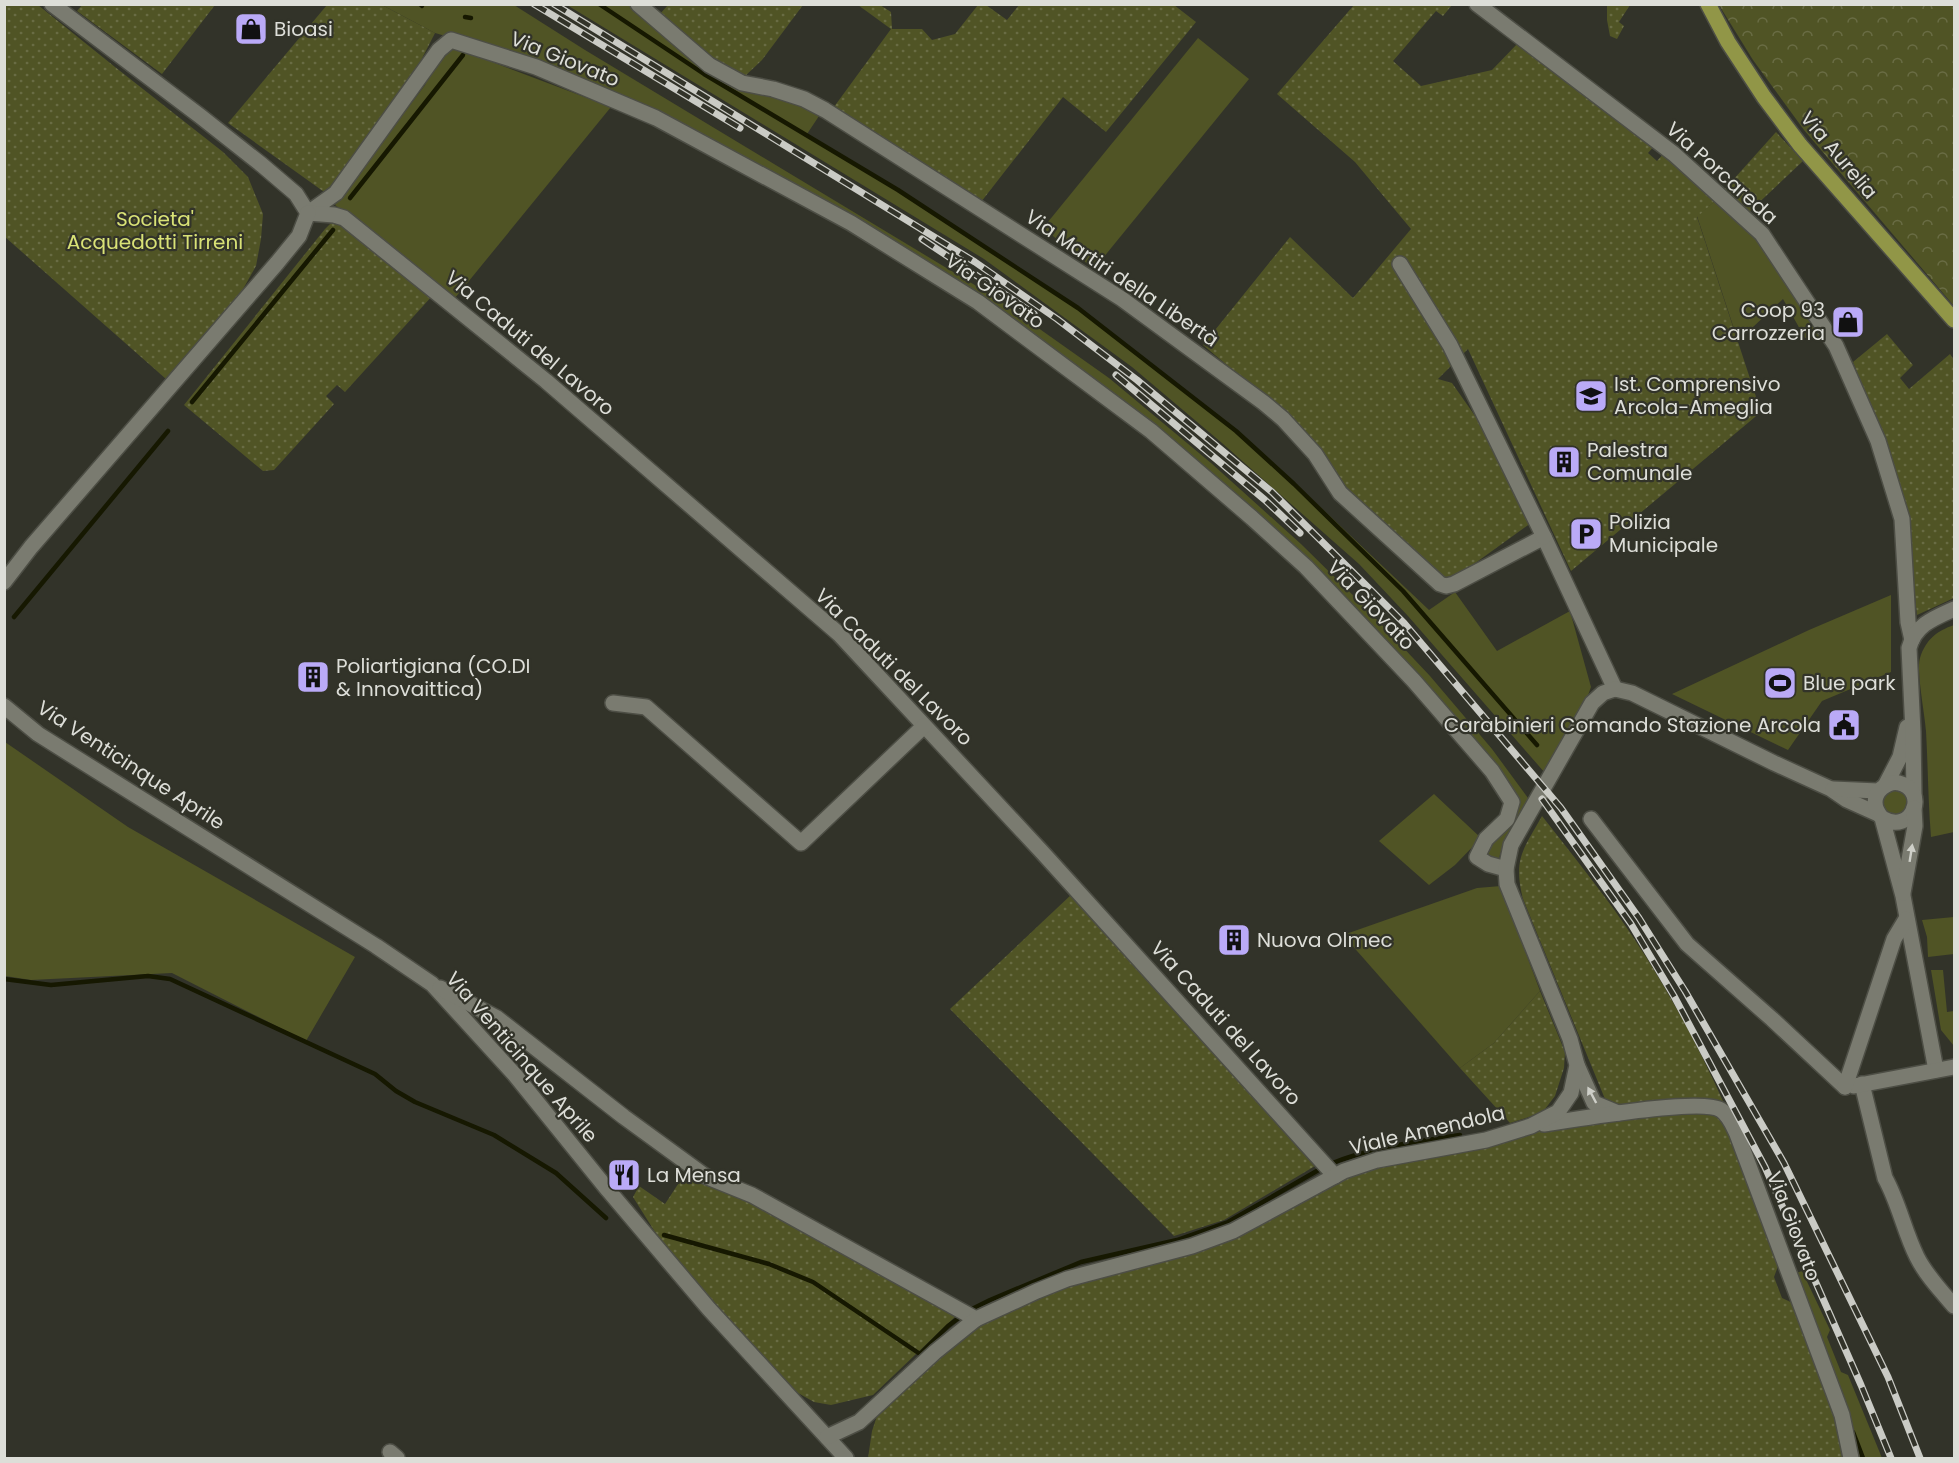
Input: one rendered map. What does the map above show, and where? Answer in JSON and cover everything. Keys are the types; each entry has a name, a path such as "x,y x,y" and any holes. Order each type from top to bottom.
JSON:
{"main road":[{"name":"Via Aurelia","path":"1708,4 1728,42 1752,79 1800,145 1954,320"}],"street":[{"path":"4,582 31,547 277,263 299,236 308,213 296,194 262,165 52,4"},
{"name":"Via Martiri della Libertà","path":"638,4 709,65 742,83 773,89 804,99 825,110 1122,299 1182,342 1283,419 1315,454 1340,493 1440,584 1446,586 1454,584 1544,537"},
{"name":"Via Porcareda","path":"1477,4 1674,154 1762,234 1836,346 1878,441 1902,519 1908,622 1912,640 1909,648 1911,709"},
{"name":"Via Giovato","path":"308,213 336,193 439,50 451,40 536,67 657,118 851,223 978,302 1097,390 1199,471 1306,567 1414,681 1492,771 1512,802 1507,819 1486,839 1477,857 1488,864 1506,869"},
{"name":"Via Caduti del Lavoro","path":"308,213 344,218 546,381 838,634 1042,852 1321,1157 1333,1173"},
{"path":"1400,264 1450,345 1615,689 1632,693 1832,789 1847,800 1894,823 1907,819 1914,802 1909,788 1894,782 1882,788 1832,789"},
{"path":"1912,640 1927,622 1954,609"},
{"name":"Viale Amendola","path":"827,1437 859,1422 973,1317 1067,1279 1192,1246 1233,1231 1333,1173 1377,1160 1486,1140 1531,1126 1558,1112 1571,1093 1577,1065 1570,1039 1507,885 1506,869 1511,845 1592,703 1603,693 1615,689"},
{"path":"613,703 646,707 801,843 924,726"},
{"name":"Via Venticinque Aprile","path":"4,706 38,734 386,952 432,984 515,1075 608,1190 709,1308 844,1458"},
{"path":"1911,709 1900,757 1875,799 1903,896 1936,1070"},
{"path":"1903,896 1915,826 1911,709"},
{"path":"1591,819 1687,944 1845,1087"},
{"path":"1845,1087 1894,939 1906,919"},
{"path":"432,984 496,1018 705,1176 752,1195 973,1317"},
{"path":"1577,1065 1594,1103 1618,1113"},
{"path":"1845,1087 1954,1067"},
{"path":"1862,1084 1885,1178 1917,1257 1937,1287 1954,1306"},
{"name":"Via Giovato","path":"1531,1126 1618,1113 1687,1106 1713,1107 1722,1110 1737,1134 1831,1384 1842,1415 1851,1458"}],"green space":[{"path":"83,4 215,5 162,74 77,11"},
{"name":"Societa' Acquedotti Tirreni","path":"4,5 38,5 223,152 248,177 263,214 256,266 238,298 166,379 5,237"},
{"path":"327,5 382,5 435,33 410,82 327,194 228,123"},
{"path":"382,5 514,5 993,296 1109,378 1211,463 1301,544 1430,676 1492,749 1528,798 1518,822 1504,842 1499,858 1494,862 1483,853 1515,801 1255,514 853,219 513,55 435,33"},
{"path":"567,5 632,5 766,90 821,113 807,134 898,190 1078,308 1236,431 1295,483 1429,610 1455,592 1497,651 1570,611 1591,687 1545,773 1408,616 1359,564 1132,367 984,259"},
{"path":"668,5 803,5 762,60 743,78 719,65 659,15"},
{"path":"858,5 880,5 891,12 892,29 922,29 932,40 955,34 978,5 986,5 1007,20 1019,5 1174,5 1196,22 1106,132 1063,97 981,202 831,111 891,29"},
{"path":"1354,5 1452,5 1443,16 1436,11 1393,61 1421,86 1492,70 1520,41 1655,145 1648,153 1657,161 1665,152 1715,201 1697,217 1761,412 1571,571 1468,349 1438,379 1452,383 1480,423 1531,523 1449,582 1385,532 1345,489 1285,414 1203,345 1290,237 1353,298 1411,229 1355,162 1277,94"},
{"path":"1607,5 1630,5 1619,22 1624,26 1617,39 1610,36"},
{"path":"1719,5 1954,5 1954,306 1804,130 1753,60"},
{"path":"1198,38 1249,79 1094,269 1043,228"},
{"path":"458,49 611,107 455,298 335,205 425,85 433,66 445,51"},
{"path":"1776,132 1803,161 1749,212 1724,190"},
{"path":"1715,201 1760,237 1826,340 1805,338 1783,299 1738,341 1697,216"},
{"path":"332,222 342,223 433,295 345,392 337,385 326,396 334,404 274,470 263,471 184,405"},
{"path":"1887,334 1913,365 1900,378 1909,389 1950,354 1954,360 1954,598 1917,615 1908,535 1875,418 1853,362"},
{"name":"Blue park","path":"1891,595 1891,672 1822,701 1788,750 1672,694 1809,630"},
{"path":"1954,625 1954,832 1931,837 1926,731 1919,664 1922,651 1929,641 1937,633"},
{"path":"5,742 128,827 355,957 306,1041 172,973 31,980 5,976"},
{"path":"1895,790 1904,793 1907,802 1904,811 1895,814 1886,811 1883,802 1886,793"},
{"path":"1434,794 1481,838 1455,865 1429,885 1379,841"},
{"path":"1542,816 1621,919 1654,969 1698,1048 1723,1101 1695,1099 1627,1109 1605,1099 1523,899 1519,874 1522,855"},
{"path":"1501,886 1540,991 1494,1043 1460,1068 1343,935 1477,888"},
{"path":"1072,894 1315,1166 1224,1220 1174,1236 950,1009"},
{"path":"1954,917 1954,954 1928,957 1927,937 1922,920"},
{"path":"1931,970 1943,970 1947,1012 1954,1011 1954,1046 1941,1030"},
{"path":"1540,991 1565,1052 1564,1068 1555,1096 1545,1109 1510,1123 1460,1068 1494,1043"},
{"path":"1720,1112 1781,1258 1774,1277 1782,1298 1799,1306 1849,1458 868,1458 872,1431 880,1407 977,1321 1039,1293 1193,1249 1345,1173 1532,1128 1619,1115"},
{"path":"686,1172 751,1199 958,1314 873,1395 831,1405 814,1402 798,1393 741,1336 665,1248 633,1197 639,1186 665,1204"},
{"path":"1802,1271 1830,1330 1827,1337 1841,1372 1848,1375 1882,1458 1855,1458 1793,1274"}],"waterway":[{"path":"599,4 704,74 898,190 1078,308 1236,431 1294,484 1403,591 1537,745"},
{"path":"465,17 471,18"},
{"path":"350,198 463,55"},
{"path":"192,402 333,230"},
{"path":"14,617 168,431"},
{"path":"4,979 51,985 148,976 170,979 375,1074 396,1091 415,1102 494,1135 556,1173 606,1218"},
{"path":"1330,1164 1378,1149 1460,1135"},
{"path":"664,1235 769,1264 813,1282 920,1354 948,1326 968,1311 990,1300 1081,1262 1177,1240 1228,1222 1322,1168"},
{"path":"1853,1432 1863,1458"}],"railway":[{"path":"534,4 740,128"},
{"path":"554,4 975,262 1057,319 1137,380 1272,492 1404,623 1561,808 1639,918 1685,991 1784,1163 1888,1377 1920,1458"},
{"path":"922,239 1034,314"},
{"path":"1116,375 1265,500 1300,533"},
{"path":"1542,799 1631,924 1674,996 1765,1167 1891,1458"}],"place":[{"name":"Bioasi","path":"251,29"},
{"name":"Coop 93 Carrozzeria","path":"1848,322"},
{"name":"Ist. Comprensivo Arcola-Ameglia","path":"1591,396"},
{"name":"Palestra Comunale","path":"1564,462"},
{"name":"Polizia Municipale","path":"1586,534"},
{"name":"Poliartigiana (CO.DI & Innovaittica)","path":"313,677"},
{"name":"Blue park","path":"1780,683"},
{"name":"Carabinieri Comando Stazione Arcola","path":"1844,725"},
{"name":"Nuova Olmec","path":"1234,940"},
{"name":"La Mensa","path":"624,1175"}]}
